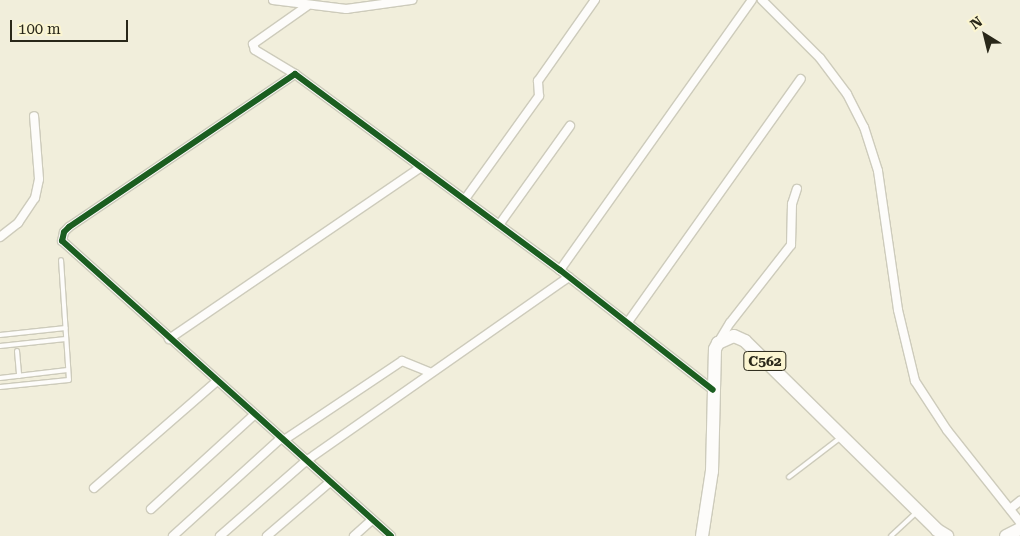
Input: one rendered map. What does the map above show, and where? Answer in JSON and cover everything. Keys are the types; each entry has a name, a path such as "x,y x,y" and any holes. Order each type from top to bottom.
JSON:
{"main road":[{"name":"C562","path":"718,343 734,336 745,341 918,512 948,536"},
{"path":"702,536 712,471 713,390 718,343"},
{"path":"1006,536 1020,529"}],"street":[{"path":"273,0 307,6 360,9 412,0"},
{"path":"465,199 539,96 538,80 595,0"},
{"path":"560,270 752,0"},
{"path":"762,0 820,58 847,94 864,127 878,171 898,310 915,380 947,430 1020,522"},
{"path":"307,6 253,44 255,50 296,74 465,199 628,322 713,390"},
{"path":"296,74 64,232 62,241 169,339 391,536"},
{"path":"628,322 801,79"},
{"path":"0,237 18,223 35,198 40,179 34,116"},
{"path":"499,225 570,126"},
{"path":"169,339 421,167"},
{"path":"718,343 730,323 792,245 792,204 797,189"},
{"path":"220,536 306,460 569,277"},
{"path":"173,536 282,439 402,360 431,373"},
{"path":"94,488 217,381"},
{"path":"151,510 254,415"},
{"path":"267,536 330,482"},
{"path":"1010,508 1020,501"},
{"path":"354,536 372,520"}],"lane":[{"path":"0,387 67,381 66,328 61,260"},
{"path":"0,335 66,328"},
{"path":"0,346 66,339"},
{"path":"17,351 19,376"},
{"path":"0,378 68,370"},
{"path":"789,477 842,437"},
{"path":"891,536 918,512"}],"cycle path":[{"path":"391,536 62,241 64,232 69,227 295,74 560,270 713,390"}]}
